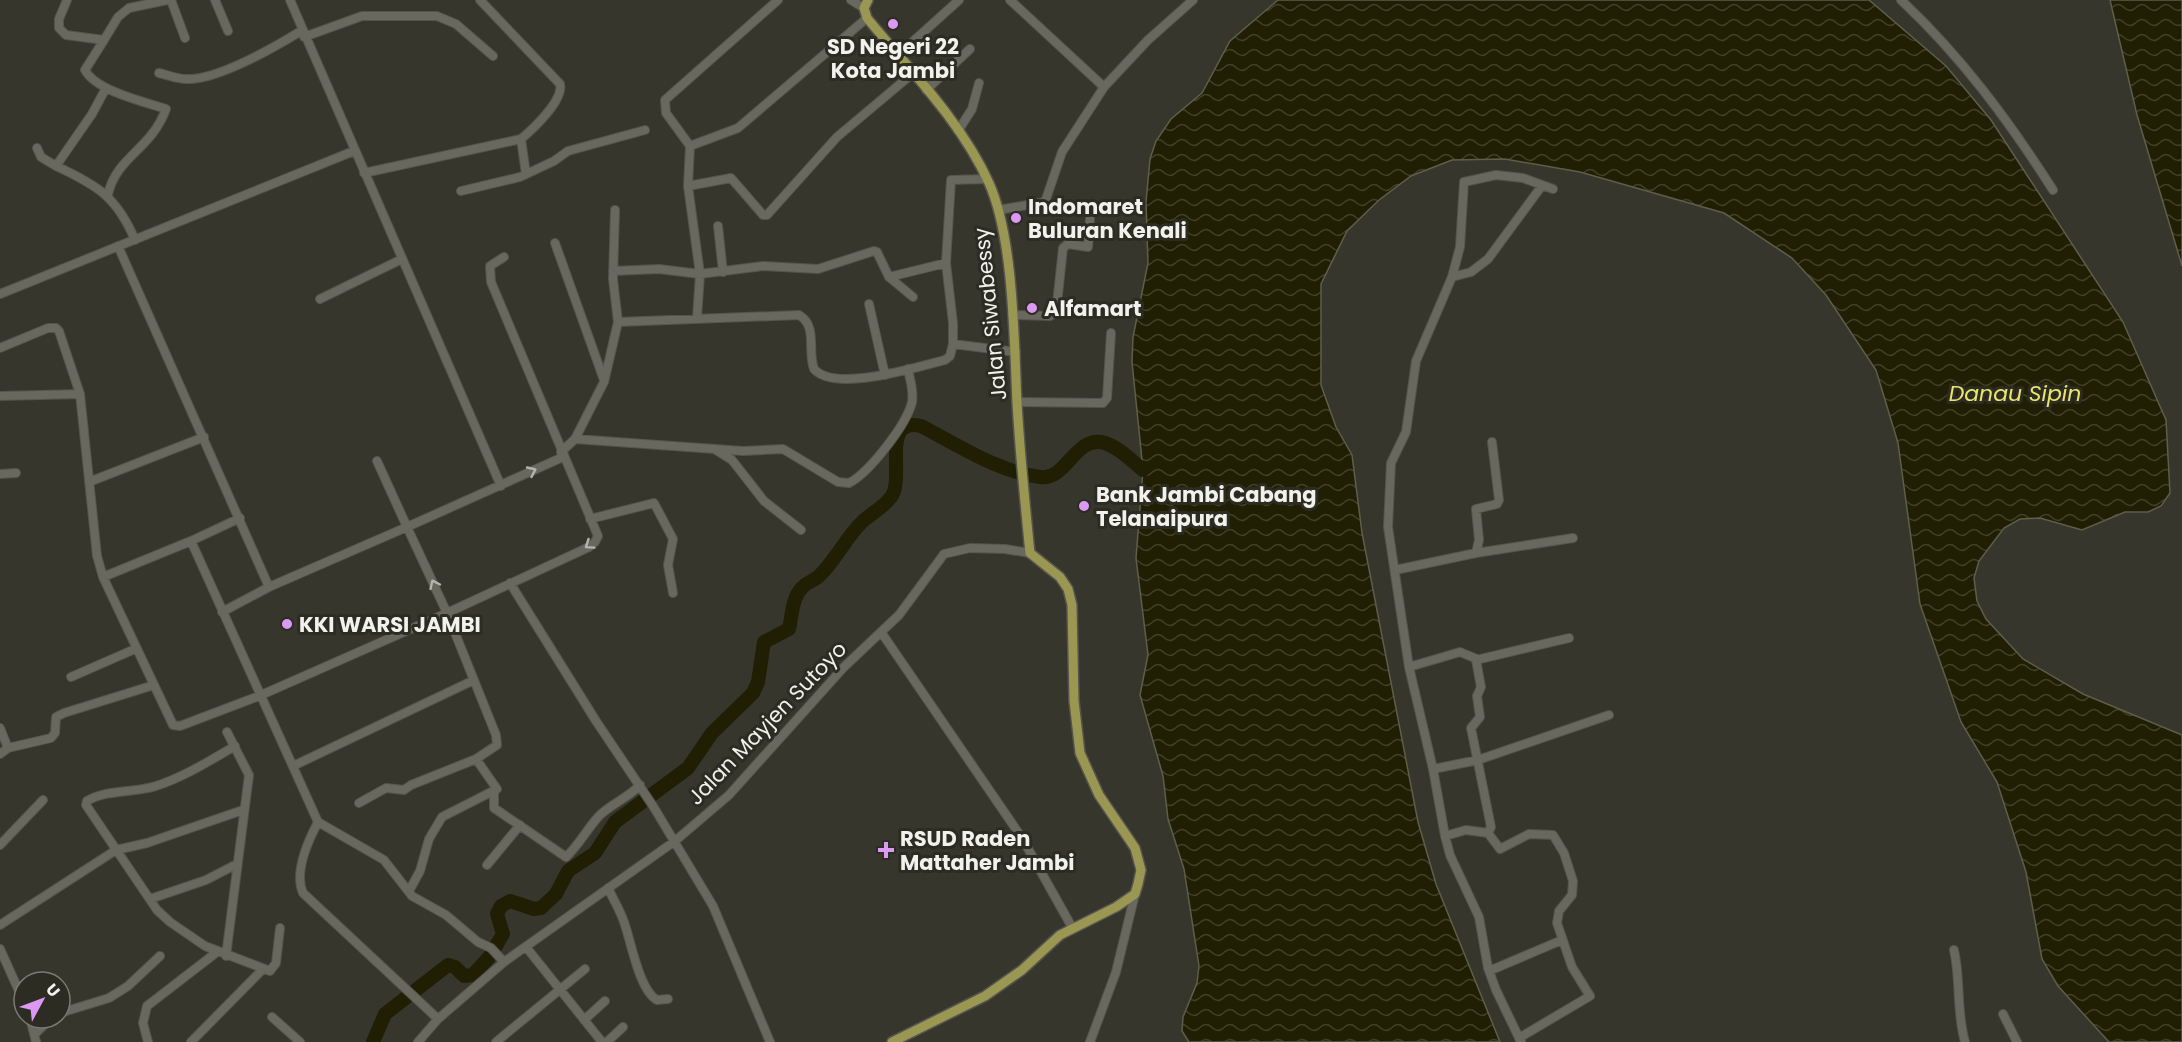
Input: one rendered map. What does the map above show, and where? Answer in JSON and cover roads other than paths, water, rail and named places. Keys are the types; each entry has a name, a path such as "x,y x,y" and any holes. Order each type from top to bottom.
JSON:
{"main road":[{"name":"Jalan Siwabessy","path":"866,9 912,74 958,130 987,179 998,210 1016,352 1023,491 1030,553"},
{"path":"892,1042 985,996 1022,970 1060,935 1093,921 1135,894 1141,870 1135,848 1099,795 1080,753 1074,700 1072,605 1068,589 1060,577 1030,553"}],"street":[{"path":"67,0 59,20 59,28 66,35 104,40"},
{"path":"108,194 114,174 147,143 160,126 166,110 106,88 85,70 118,17 129,8 166,0"},
{"path":"171,0 184,38"},
{"path":"215,0 228,31"},
{"path":"290,0 501,486"},
{"path":"364,173 521,139 539,123 560,95 560,84 480,0"},
{"path":"690,146 666,113 665,100 778,0"},
{"path":"697,318 700,274 688,186 687,153 690,146 738,128 866,9 851,0"},
{"path":"898,55 958,0"},
{"path":"1010,0 1104,87"},
{"path":"1178,0 1185,7"},
{"path":"998,210 1045,201 1062,152 1104,87 1148,40 1193,0"},
{"path":"1901,0 1930,27 2005,115 2054,190"},
{"path":"159,73 187,80 207,76 303,34 362,16 437,16 456,24 493,56"},
{"path":"926,90 970,49"},
{"path":"688,186 731,178 757,209 767,215 837,137 912,74"},
{"path":"958,130 972,109 979,83"},
{"path":"56,166 92,114 106,88"},
{"path":"461,191 526,174 568,151 645,130"},
{"path":"521,139 526,174"},
{"path":"37,147 44,160 108,194 127,220 135,240"},
{"path":"0,294 354,151"},
{"path":"1445,836 1470,830 1488,832 1500,849 1529,834 1549,833 1557,838 1573,881 1572,895 1557,916 1562,940 1572,967 1590,996 1520,1040 1489,971 1479,917 1450,855 1445,836 1433,769 1409,667 1388,527 1391,463 1406,432 1416,361 1452,277 1461,239 1464,182 1496,175 1523,178 1541,187 1553,189"},
{"path":"618,322 799,315 807,321 810,327 812,363 822,376 845,379 885,375 948,359 953,344 953,323 946,263 951,180 987,179"},
{"path":"1452,277 1471,272 1488,259 1541,187"},
{"path":"222,612 269,587 501,486 562,454 574,439 604,382 618,322 613,271 615,210"},
{"path":"1012,315 1050,316 1056,313 1063,248 1068,244 1088,247 1090,219"},
{"path":"718,226 723,272"},
{"path":"555,243 604,382"},
{"path":"118,246 269,587"},
{"path":"613,271 659,269 700,274 763,266 818,269 874,251 878,252 890,277 914,297"},
{"path":"0,348 48,328 56,328 80,394 84,451 97,556 103,577 170,721 177,727 259,696 592,545 598,536 491,282 490,266 504,257"},
{"path":"320,299 402,259"},
{"path":"890,277 946,263"},
{"path":"869,304 885,375"},
{"path":"1017,402 1103,403 1107,399 1111,333"},
{"path":"953,344 1016,352"},
{"path":"574,439 715,449 783,449 838,482 849,483 865,471 907,414 913,394 908,369"},
{"path":"0,396 80,394"},
{"path":"89,482 204,437"},
{"path":"1476,553 1479,540 1476,509 1497,504 1499,500 1492,442"},
{"path":"715,449 732,460 764,501 801,530"},
{"path":"359,803 386,788 404,790 411,785 476,759 496,748 497,741 447,612 377,460"},
{"path":"0,474 16,473"},
{"path":"590,519 654,503 673,539 668,565 673,592"},
{"path":"103,577 191,542 240,518"},
{"path":"1395,570 1476,553 1573,538"},
{"path":"191,542 318,822 384,860 409,891 493,951 504,962"},
{"name":"Jalan Mayjen Sutoyo","path":"418,1042 438,1019 504,962 675,841 729,795 777,745 831,680 908,604 944,554 970,548 1005,549 1030,553"},
{"path":"510,583 596,721 642,788 713,906 770,1042"},
{"path":"881,632 1022,838 1072,929"},
{"path":"1409,667 1460,652 1477,659 1569,638"},
{"path":"71,677 135,649"},
{"path":"1477,659 1475,662 1481,687 1477,696 1480,717 1471,728 1491,827 1488,832"},
{"path":"293,766 472,681"},
{"path":"0,754 8,748 51,738 55,733 56,717 64,713 154,685"},
{"path":"1433,769 1478,760 1609,715"},
{"path":"0,728 8,748"},
{"path":"225,956 249,775 227,732"},
{"path":"235,746 194,771 155,787 97,797 87,801 88,811 150,899 184,935 225,956 270,971 276,963 280,928"},
{"path":"476,759 496,787 494,808 563,856 567,856 608,808 642,788"},
{"path":"409,891 420,871 429,839 442,818 494,793"},
{"path":"0,845 43,800"},
{"path":"0,925 116,850 147,843 243,810"},
{"path":"318,822 308,840 300,886 303,893 438,1019"},
{"path":"487,865 520,825"},
{"path":"150,899 206,880 237,864"},
{"path":"608,888 624,921 639,971 651,995 657,1000 668,999"},
{"path":"1090,1042 1116,972 1135,894"},
{"path":"1489,971 1562,940"},
{"path":"526,947 558,990 602,1042"},
{"path":"0,949 12,976"},
{"path":"1954,950 1959,980 1958,1012 1965,1042"},
{"path":"148,1042 143,1023 147,1006 217,952"},
{"path":"72,1009 109,998 128,986 160,956"},
{"path":"191,1042 262,969"},
{"path":"496,1042 585,969"},
{"path":"584,1020 605,1001"},
{"path":"2003,1014 2017,1042"},
{"path":"272,1017 300,1042"},
{"path":"607,1042 623,1027"}],"water":[{"name":"Danau Sipin","path":"1278,0 1869,0 1946,66 1991,120 2123,322 2166,420 2170,493 2161,506 2148,512 2125,512 2082,530 2040,518 2020,519 2004,528 1979,561 1974,578 1977,601 1986,619 2023,659 2083,694 2182,735 2182,1042 2109,1042 2058,986 2042,959 2026,872 1997,782 1961,722 1920,604 1898,443 1876,370 1826,295 1792,258 1724,213 1580,172 1505,159 1452,160 1411,176 1379,200 1347,231 1321,284 1321,385 1336,427 1352,455 1362,533 1418,822 1436,884 1500,1042 1189,1042 1182,1031 1183,1017 1197,983 1199,966 1184,869 1168,819 1163,776 1140,695 1148,655 1136,558 1143,470 1132,362 1133,337 1148,263 1146,202 1150,159 1156,141 1171,119 1202,93 1230,41"},
{"path":"2110,0 2182,0 2182,266 2137,115"}],"waterway":[{"path":"373,1042 385,1014 448,965 455,967 464,976 473,975 490,956 503,934 497,914 501,906 510,901 534,909 541,908 556,894 568,871 595,853 615,822 688,768 712,733 753,693 758,682 764,642 789,629 798,593 825,570 863,521 891,497 895,488 897,440 901,431 908,426 921,426 994,464 1040,477 1057,472 1078,451 1095,442 1116,448 1143,470"}],"place":[{"name":"SD Negeri 22 Kota Jambi","path":"893,24"},
{"name":"Indomaret Buluran Kenali","path":"1016,218"},
{"name":"Alfamart","path":"1032,308"},
{"name":"Bank Jambi Cabang Telanaipura","path":"1084,506"},
{"name":"KKI WARSI JAMBI","path":"287,624"},
{"name":"RSUD Raden Mattaher Jambi","path":"886,850"}]}
